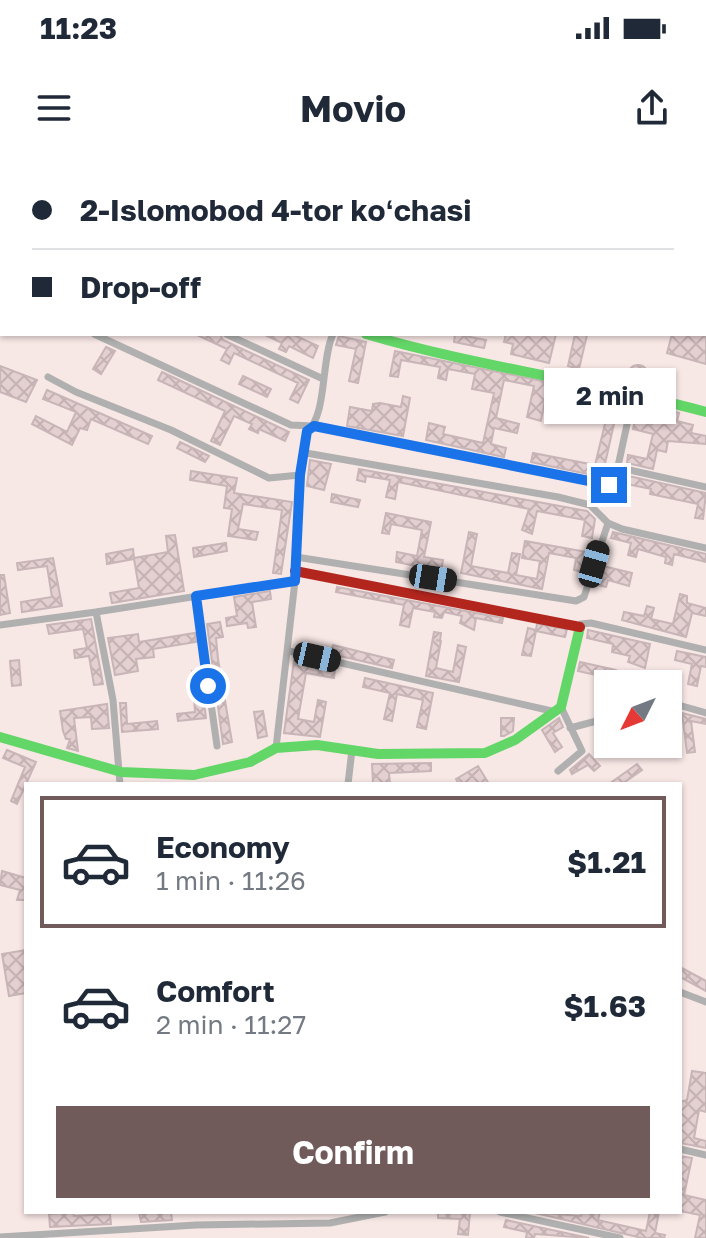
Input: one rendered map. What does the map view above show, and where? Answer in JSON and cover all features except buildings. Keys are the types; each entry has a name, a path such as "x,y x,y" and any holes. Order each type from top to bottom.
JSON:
{"street":[{"path":"98,336 291,425 314,426 603,484 615,480 634,392"},
{"path":"230,336 321,378"},
{"path":"276,748 289,651 300,475 306,453 307,431 314,426 320,407 326,348 332,336"},
{"path":"373,336 416,349 634,392 706,412"},
{"path":"48,377 76,392 171,430 269,478 300,475"},
{"path":"306,453 590,505 608,523 706,548"},
{"path":"616,467 706,487"},
{"path":"296,557 576,601 584,597 608,523"},
{"path":"0,625 196,596 295,576 581,624 591,623 706,650"},
{"path":"196,596 217,746"},
{"path":"96,612 113,700 120,782"},
{"path":"0,737 121,772 152,776 194,775 250,762 276,748 317,745 460,756 485,753 515,740 560,706 581,624"},
{"path":"289,651 560,706"},
{"path":"558,771 582,751 560,706"},
{"path":"682,706 706,713"},
{"path":"570,728 594,722"},
{"path":"348,782 352,750"},
{"path":"682,993 706,1002"},
{"path":"682,1149 706,1155"},
{"path":"0,1237 196,1225 330,1223 375,1214"},
{"path":"509,1214 620,1238"}],"traffic: fast":[{"path":"373,336 706,412"},
{"path":"0,737 121,772 194,775 250,762 276,748 317,745 378,754 485,753 515,740 561,707 580,627"}],"traffic: jam":[{"path":"295,571 580,627"}],"route":[{"path":"208,686 196,596 295,581 300,475 306,453 307,431 314,426 609,485"}]}
